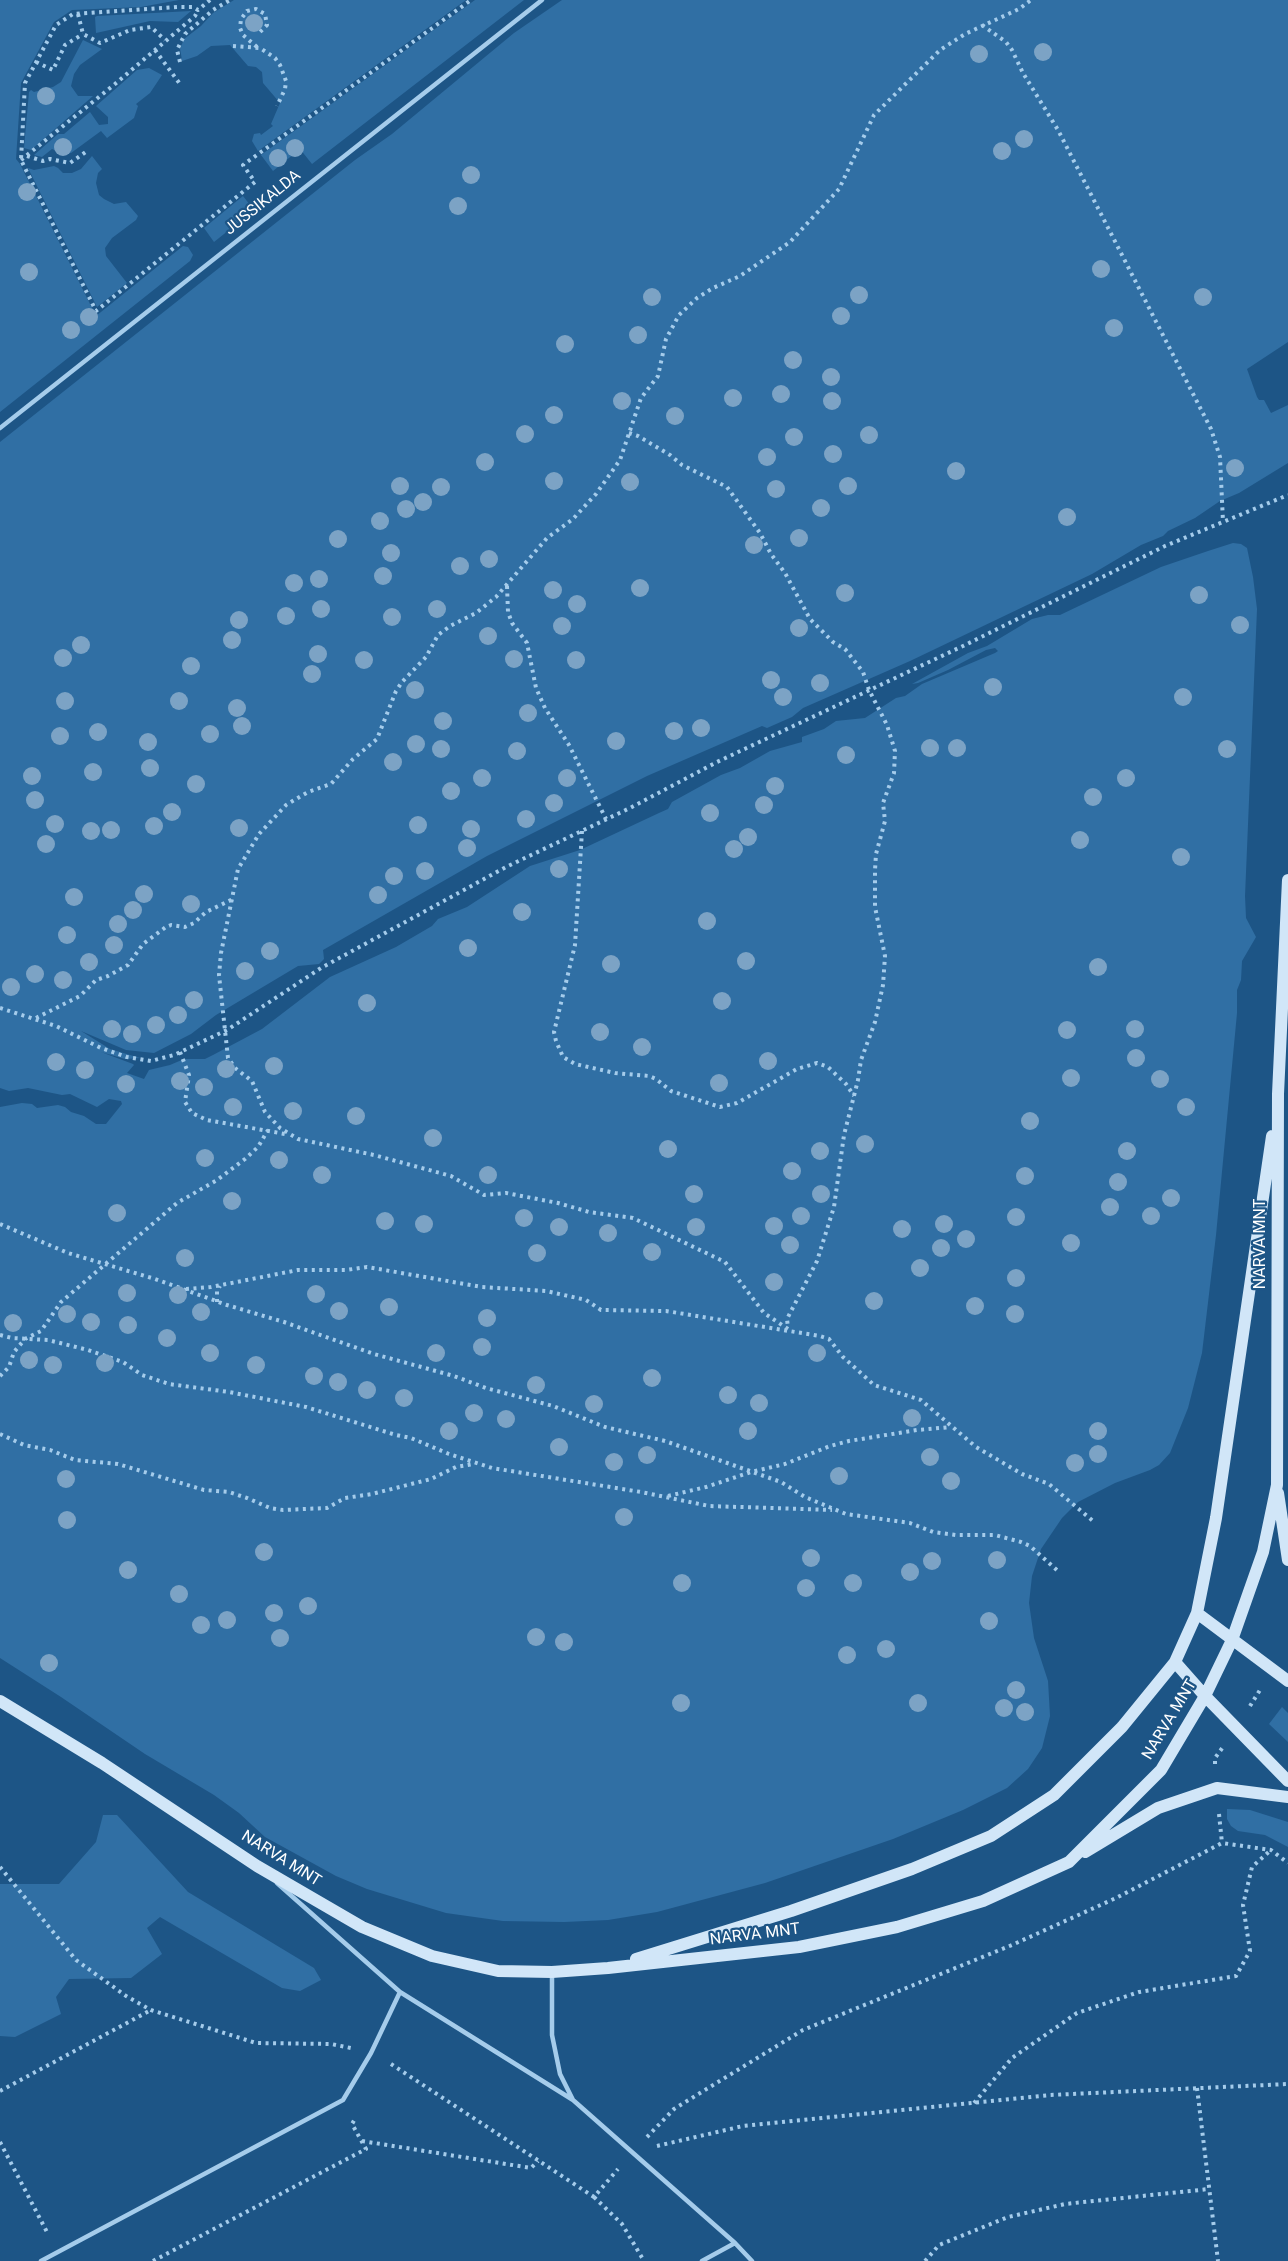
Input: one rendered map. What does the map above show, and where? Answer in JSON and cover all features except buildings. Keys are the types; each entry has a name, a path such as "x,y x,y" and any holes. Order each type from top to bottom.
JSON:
{"main road":[{"name":"NARVA MNT","path":"0,1701 102,1764 257,1866 362,1928 432,1956 498,1971 552,1972 608,1968 799,1947 897,1927 983,1901 1069,1862 1161,1770 1205,1696 1232,1640 1263,1552 1276,1485 1278,1094 1288,880"},
{"name":"NARVA MNT","path":"608,1968 802,1907 912,1869 991,1836 1054,1795 1122,1727 1175,1662 1197,1613 1216,1518 1278,1094"},
{"path":"1276,1485 1288,1560"},
{"path":"1197,1613 1288,1681"},
{"path":"1175,1662 1288,1781"},
{"path":"1069,1862 1158,1808 1217,1788 1288,1797"}],"lane":[{"name":"JUSSIKALDA","path":"0,428 542,0"},
{"path":"257,1866 400,1992 573,2100 735,2243 752,2261"},
{"path":"552,1972 552,2035 560,2074 573,2100"},
{"path":"41,2261 343,2100 371,2053 400,1992"},
{"path":"702,2261 735,2243"}],"path":[{"path":"21,160 155,50 210,0"},
{"path":"180,62 177,50 184,34 213,10 230,0"},
{"path":"198,10 193,7 178,7 73,14 56,25 25,83 21,160 96,311 255,182 243,165 471,0"},
{"path":"290,1135 273,1122 260,1102 252,1082 231,1063 227,1050 227,1030 219,965 236,880 244,857 271,820 286,805 330,784 377,738 396,691 426,657 438,635 476,613 496,597 547,538 579,514 596,494 620,460 641,398 658,376 666,339 679,315 697,298 740,276 790,242 839,189 874,115 940,50 982,25 1019,9 1031,0"},
{"path":"259,33 266,28 267,18 256,9 247,11 241,19 240,28 248,39 275,58 286,81 277,106"},
{"path":"78,14 83,34 100,43 130,30 151,27 165,40"},
{"path":"982,25 1006,42 1012,50 1023,73 1058,130 1211,429 1220,457 1222,522"},
{"path":"36,62 53,70 65,45 83,34"},
{"path":"233,46 258,47"},
{"path":"155,50 180,84"},
{"path":"26,156 43,161 50,159 69,163 87,151"},
{"path":"629,433 670,455 682,465 727,487 760,533 810,619 832,642 845,649 863,672 892,739 895,763 883,803 885,820 876,854 875,870 875,907 886,970 875,1023 861,1060 844,1136 834,1207 825,1228 817,1261 788,1319 788,1329"},
{"path":"2,1008 36,1018 127,1057 159,1060 180,1052 227,1030 294,984 487,876 582,831 717,762 963,646 1165,546 1288,495"},
{"path":"507,585 508,612 512,623 527,643 536,688 545,708 573,752 606,819"},
{"path":"582,831 575,945 554,1032 563,1057 575,1064 615,1073 649,1076 671,1091 720,1107 737,1104 796,1069 817,1063 828,1067 846,1084 854,1096"},
{"path":"36,1018 71,1001 96,980 128,964 143,944 166,927 171,925 185,927 194,923 206,912 233,898"},
{"path":"180,1052 189,1075 185,1102 192,1113 207,1120 268,1130 314,1143 374,1155 451,1176 484,1195 506,1193 589,1212 633,1218 725,1262 764,1313 788,1329"},
{"path":"0,1376 9,1367 14,1352 25,1339 41,1331 61,1302 177,1203 218,1180 245,1159 258,1147 268,1130"},
{"path":"0,1224 68,1254 105,1263 415,1367 553,1406 605,1427 665,1441 781,1482 805,1497 838,1511 910,1523 933,1532 956,1535 994,1535 1021,1542 1030,1546 1058,1571"},
{"path":"183,1289 221,1285 298,1270 346,1270 367,1267 482,1287 546,1291 586,1300 601,1310 666,1311 788,1329 829,1338 843,1357 874,1385 921,1400 952,1427 1002,1463 1022,1474 1049,1484 1093,1521"},
{"path":"217,1302 217,1291 221,1285"},
{"path":"0,1335 61,1343 110,1357 123,1362 142,1375 169,1384 229,1392 306,1407 411,1438 480,1464 710,1506 838,1511"},
{"path":"664,1496 706,1487 751,1472 785,1464 849,1441 952,1427"},
{"path":"0,1434 24,1445 50,1450 75,1460 118,1464 204,1490 238,1495 270,1508 283,1510 327,1508 345,1498 431,1479 456,1467 480,1464"},
{"path":"594,2197 632,2152 674,2109 803,2030 1012,1945 1116,1898 1222,1843 1271,1850 1288,1863"},
{"path":"973,2104 1012,2058 1077,2013 1139,1992 1236,1976 1250,1951 1243,1905 1252,1867 1271,1850"},
{"path":"0,1867 76,1960 126,1996 151,2010 256,2043 331,2043 371,2053"},
{"path":"0,2091 151,2010"},
{"path":"384,2071 389,2062 594,2197 622,2224 644,2261"},
{"path":"632,2152 743,2126 1050,2095 1288,2084"},
{"path":"1197,2088 1218,2261"},
{"path":"153,2261 366,2150 352,2124 357,2115"},
{"path":"361,2140 531,2168 538,2161"},
{"path":"0,2142 58,2253"},
{"path":"925,2261 939,2245 1008,2217 1065,2204 1209,2189"}],"shaded area":[{"path":"0,0 179,0 141,7 72,10 54,22 21,83 16,159 96,316 183,246 188,247 193,255 190,261 0,412"},
{"path":"234,0 466,0 258,151 252,141 254,134 260,133 261,135 273,126 271,124 280,103 263,83 262,72 256,67 248,66 230,45 211,46 197,56 182,61 180,49 184,39 213,13"},
{"path":"475,0 524,0 312,164 300,149 273,171 261,155"},
{"path":"562,0 1288,0 1288,342 1247,369 1257,397 1259,400 1264,400 1271,413 1288,405 1288,463 1239,493 1220,501 1195,518 1141,545 1092,574 910,661 803,708 792,717 767,728 762,726 647,776 487,856 323,950 324,959 319,964 298,966 216,1015 191,1034 154,1053 126,1050 81,1031 110,1049 140,1058 125,1059 101,1052 133,1064 127,1073 144,1079 149,1070 184,1059 205,1059 262,1029 330,977 396,947 432,926 438,919 467,907 530,866 580,850 668,809 672,802 721,775 740,768 770,751 802,742 802,737 824,729 836,721 865,718 922,684 995,653 998,651 995,648 986,650 948,670 912,684 968,653 987,646 1032,619 1060,615 1161,567 1208,551 1233,543 1247,548 1257,609 1245,896 1246,918 1256,937 1242,961 1241,980 1237,990 1237,1013 1216,1235 1202,1353 1188,1408 1170,1453 1159,1465 1150,1470 1115,1483 1078,1502 1062,1518 1041,1549 1032,1576 1029,1603 1034,1638 1048,1681 1050,1716 1042,1748 1028,1769 1007,1788 963,1810 893,1839 765,1883 657,1912 608,1920 564,1922 503,1921 446,1913 367,1889 336,1876 265,1837 239,1813 214,1795 145,1754 0,1658 0,1107 22,1103 32,1104 37,1108 58,1105 96,1124 106,1124 122,1104 121,1101 109,1099 97,1107 70,1094 62,1095 28,1088 9,1091 0,1088 0,442 355,160 392,134 514,33"},
{"path":"191,11 178,22 150,21 96,33 95,17 97,16"},
{"path":"83,40 102,49 80,65 74,74 71,86 78,96 93,96 31,150 24,148 29,92 53,87 61,82"},
{"path":"149,68 162,75 150,93 136,104 138,106 134,118 107,138 101,131 71,153 61,153 52,149 42,157 34,155 58,134 64,134 90,112 99,125 108,124 108,117 96,106 137,70"},
{"path":"92,156 102,169 98,173 96,183 99,195 114,204 126,202 138,216 112,238 105,248 106,256 127,283 97,307 28,168 34,170 54,166 63,173 72,173 81,169"},
{"path":"243,196 254,210 214,242 204,228"},
{"path":"1282,1707 1288,1713 1288,1742 1269,1724"},
{"path":"1227,1809 1250,1810 1288,1822 1288,1847 1265,1835 1238,1831 1227,1819"},
{"path":"103,1815 117,1815 188,1892 314,1968 321,1980 300,1991 282,1988 160,1917 147,1928 162,1954 131,1978 69,1979 56,1997 61,2014 15,2037 0,2036 0,1884 59,1884 96,1842"}]}
